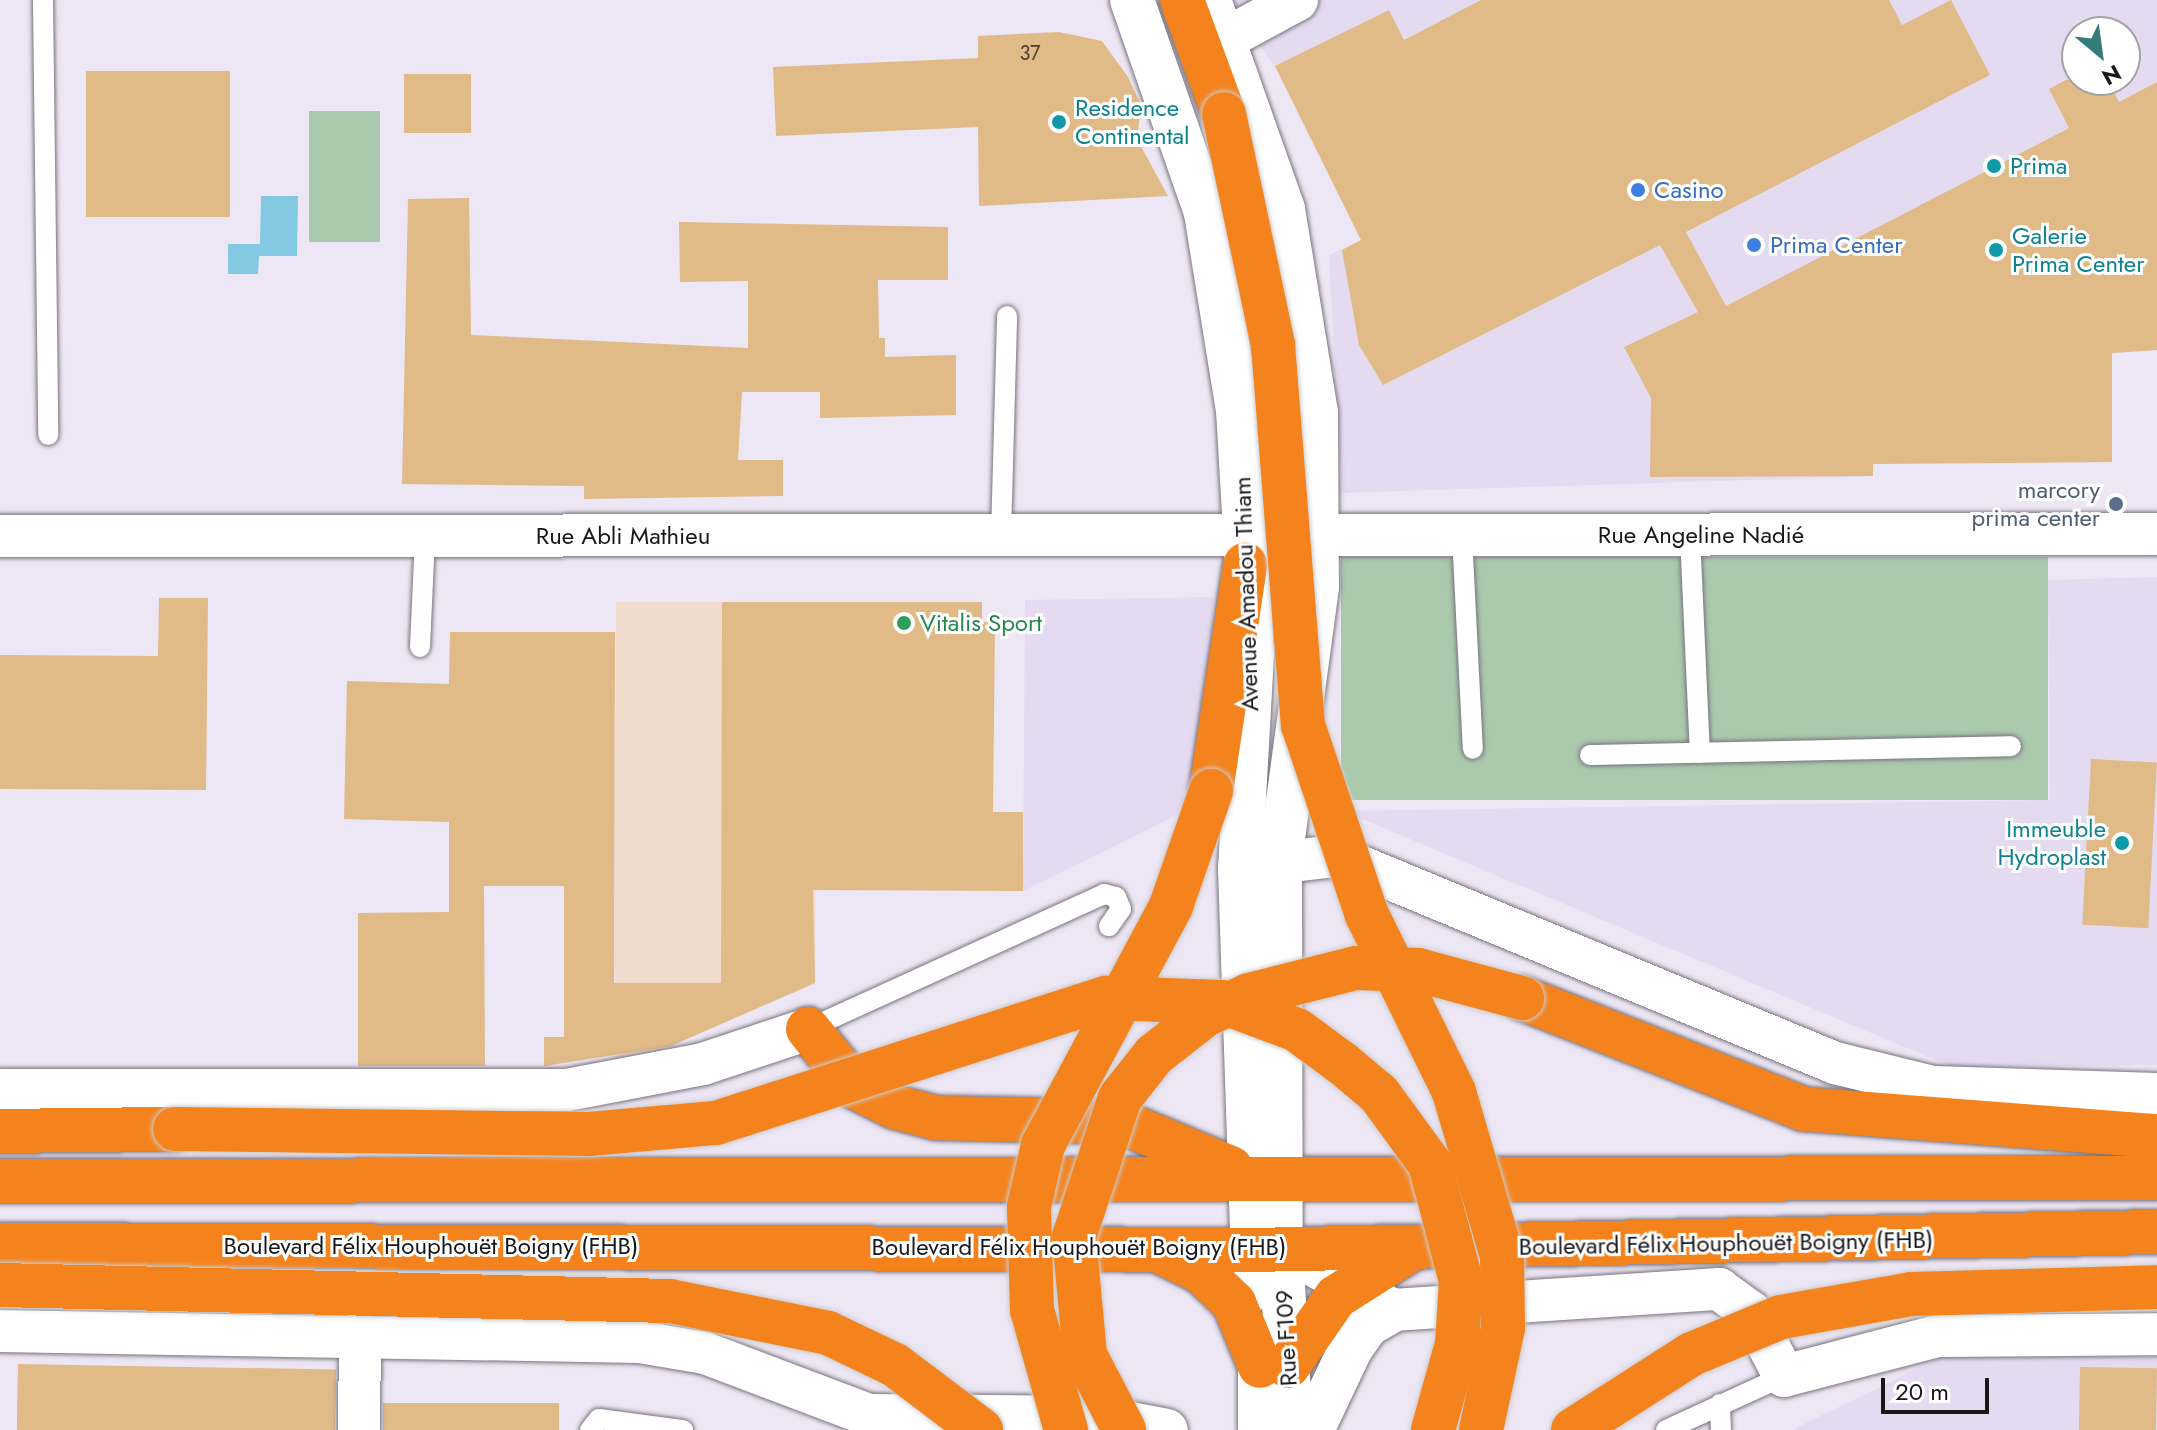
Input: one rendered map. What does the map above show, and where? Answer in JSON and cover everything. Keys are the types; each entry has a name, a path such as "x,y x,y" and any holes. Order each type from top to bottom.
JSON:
{"highway":[{"path":"1182,0 1224,114 1273,345 1303,725 1367,915 1454,1092 1502,1256 1503,1328 1481,1430"},
{"path":"1066,1430 1032,1310 1029,1207 1043,1145 1171,906 1211,791 1245,550"},
{"path":"1124,1430 1085,1355 1074,1237 1120,1098 1154,1055 1205,1015 1301,979 1356,968 1418,970 1522,998 1804,1109 2157,1136"},
{"path":"0,1131 175,1129 589,1134 716,1123 1106,998 1222,1002 1297,1030 1342,1063 1379,1094 1430,1164 1461,1281 1457,1344 1433,1430"},
{"path":"808,1029 855,1087 895,1107 937,1118 1121,1122 1264,1176"},
{"path":"0,1181 1264,1176 2157,1178"},
{"name":"Boulevard Félix Houphouët Boigny (FHB)","path":"0,1245 1413,1248 2157,1232"},
{"path":"1150,1247 1202,1272 1234,1303 1274,1366 1317,1319 1352,1287 1413,1248"},
{"path":"0,1285 670,1301 828,1333 895,1365 981,1430"},
{"path":"1573,1430 1692,1354 1781,1317 1911,1294 2157,1287"}],"main road":[{"name":"Avenue Amadou Thiam","path":"1137,13 1206,213 1238,410 1260,863 1266,1248 1274,1366"},
{"name":"Avenue Amadou Thiam","path":"1238,15 1283,209 1316,413 1318,536 1260,863"},
{"path":"1312,1430 1351,1348 1367,1325 1393,1310"},
{"path":"1260,1430 1274,1366"},
{"name":"Rue F109","path":"1274,1366 1291,1430"}],"street":[{"path":"1103,0 1137,13"},
{"path":"1238,15 1297,0"},
{"name":"Rue Angeline Nadié","path":"1245,550 1318,536 2157,534"},
{"name":"Rue Abli Mathieu","path":"0,536 1001,535 1245,550"},
{"path":"1260,863 1335,856 1835,1063 1933,1087 2157,1094"},
{"path":"0,1090 567,1090 688,1068 808,1029"},
{"path":"1266,1248 1352,1287 1393,1310 1719,1289 1751,1312 1784,1376 1938,1336 2157,1334"},
{"path":"0,1331 360,1333 671,1346 884,1422 1100,1417 1167,1430"},
{"path":"359,1430 360,1333"}],"lane":[{"path":"43,0 48,435"},
{"path":"1001,535 1007,316"},
{"path":"1238,410 1316,413"},
{"path":"1462,535 1473,749"},
{"path":"1690,535 1700,753"},
{"path":"420,647 425,537"},
{"path":"1590,755 2011,746"},
{"path":"808,1029 1104,894 1116,897 1121,909 1109,926"},
{"path":"1666,1430 1784,1376"},
{"path":"1720,1404 1721,1430"},
{"path":"590,1430 599,1419 679,1429"}],"shaded area":[{"name":"Prima Center","path":"1227,0 2157,0 2157,350 1874,371 1873,476 1341,493 1329,255 1361,240 1275,67"},
{"path":"2157,577 2157,1065 1952,1067 1343,811 2050,800 2048,580"},
{"path":"1213,597 1214,722 1199,804 1023,891 1025,600"},
{"path":"616,602 816,602 815,983 614,1070"},
{"path":"1941,1357 2157,1357 2157,1430 1792,1430"}],"green space":[{"path":"309,111 380,111 380,242 309,242"},
{"path":"1341,557 2048,557 2048,800 1341,800"}],"water":[{"path":"261,196 298,196 297,256 259,256 258,274 228,274 228,244 260,244"}],"building":[{"name":"Prima Center","path":"1481,0 1889,0 1902,25 1951,0 1990,75 1686,232 1726,306 2069,128 2049,89 2061,83 2061,96 2116,96 2119,102 2130,96 2141,96 2141,90 2157,82 2157,350 2112,353 2112,462 1873,464 1873,476 1650,477 1651,398 1624,347 1698,312 1660,245 1383,385 1359,345 1342,250 1361,240 1275,66 1389,10 1404,40"},
{"name":"Residence Continental","path":"1059,32 1102,41 1128,77 1141,105 1137,139 1168,196 979,206 978,127 776,136 773,67 978,58 978,36"},
{"path":"86,71 230,71 230,217 86,217"},
{"path":"404,74 471,74 471,133 404,133"},
{"path":"469,198 471,335 748,348 748,281 680,282 679,222 948,227 948,280 878,280 879,338 885,338 885,357 956,355 956,415 820,418 820,392 742,392 738,460 783,460 783,496 584,499 584,486 402,484 408,199"},
{"path":"159,598 208,598 206,790 0,789 0,655 158,656"},
{"path":"722,602 982,602 982,622 995,622 993,812 1023,812 1023,891 813,890 815,983 671,1046 544,1066 544,1037 564,1037 564,886 484,886 485,1066 358,1066 358,913 449,912 449,822 344,819 347,681 449,684 450,632 615,632 614,983 721,983"},
{"name":"Immeuble Hydroplast","path":"2091,759 2157,762 2148,928 2082,925"},
{"path":"18,1364 336,1370 335,1430 17,1430"},
{"path":"2080,1367 2157,1368 2156,1430 2079,1430"},
{"path":"383,1403 559,1403 559,1430 383,1430"}],"place":[{"name":"Residence Continental","path":"1059,122"},
{"name":"Prima","path":"1994,166"},
{"name":"Casino","path":"1638,190"},
{"name":"Prima Center","path":"1754,245"},
{"name":"Galerie Prima Center","path":"1996,250"},
{"name":"marcory prima center","path":"2116,504"},
{"name":"Vitalis Sport","path":"904,623"},
{"name":"Immeuble Hydroplast","path":"2122,843"}]}
